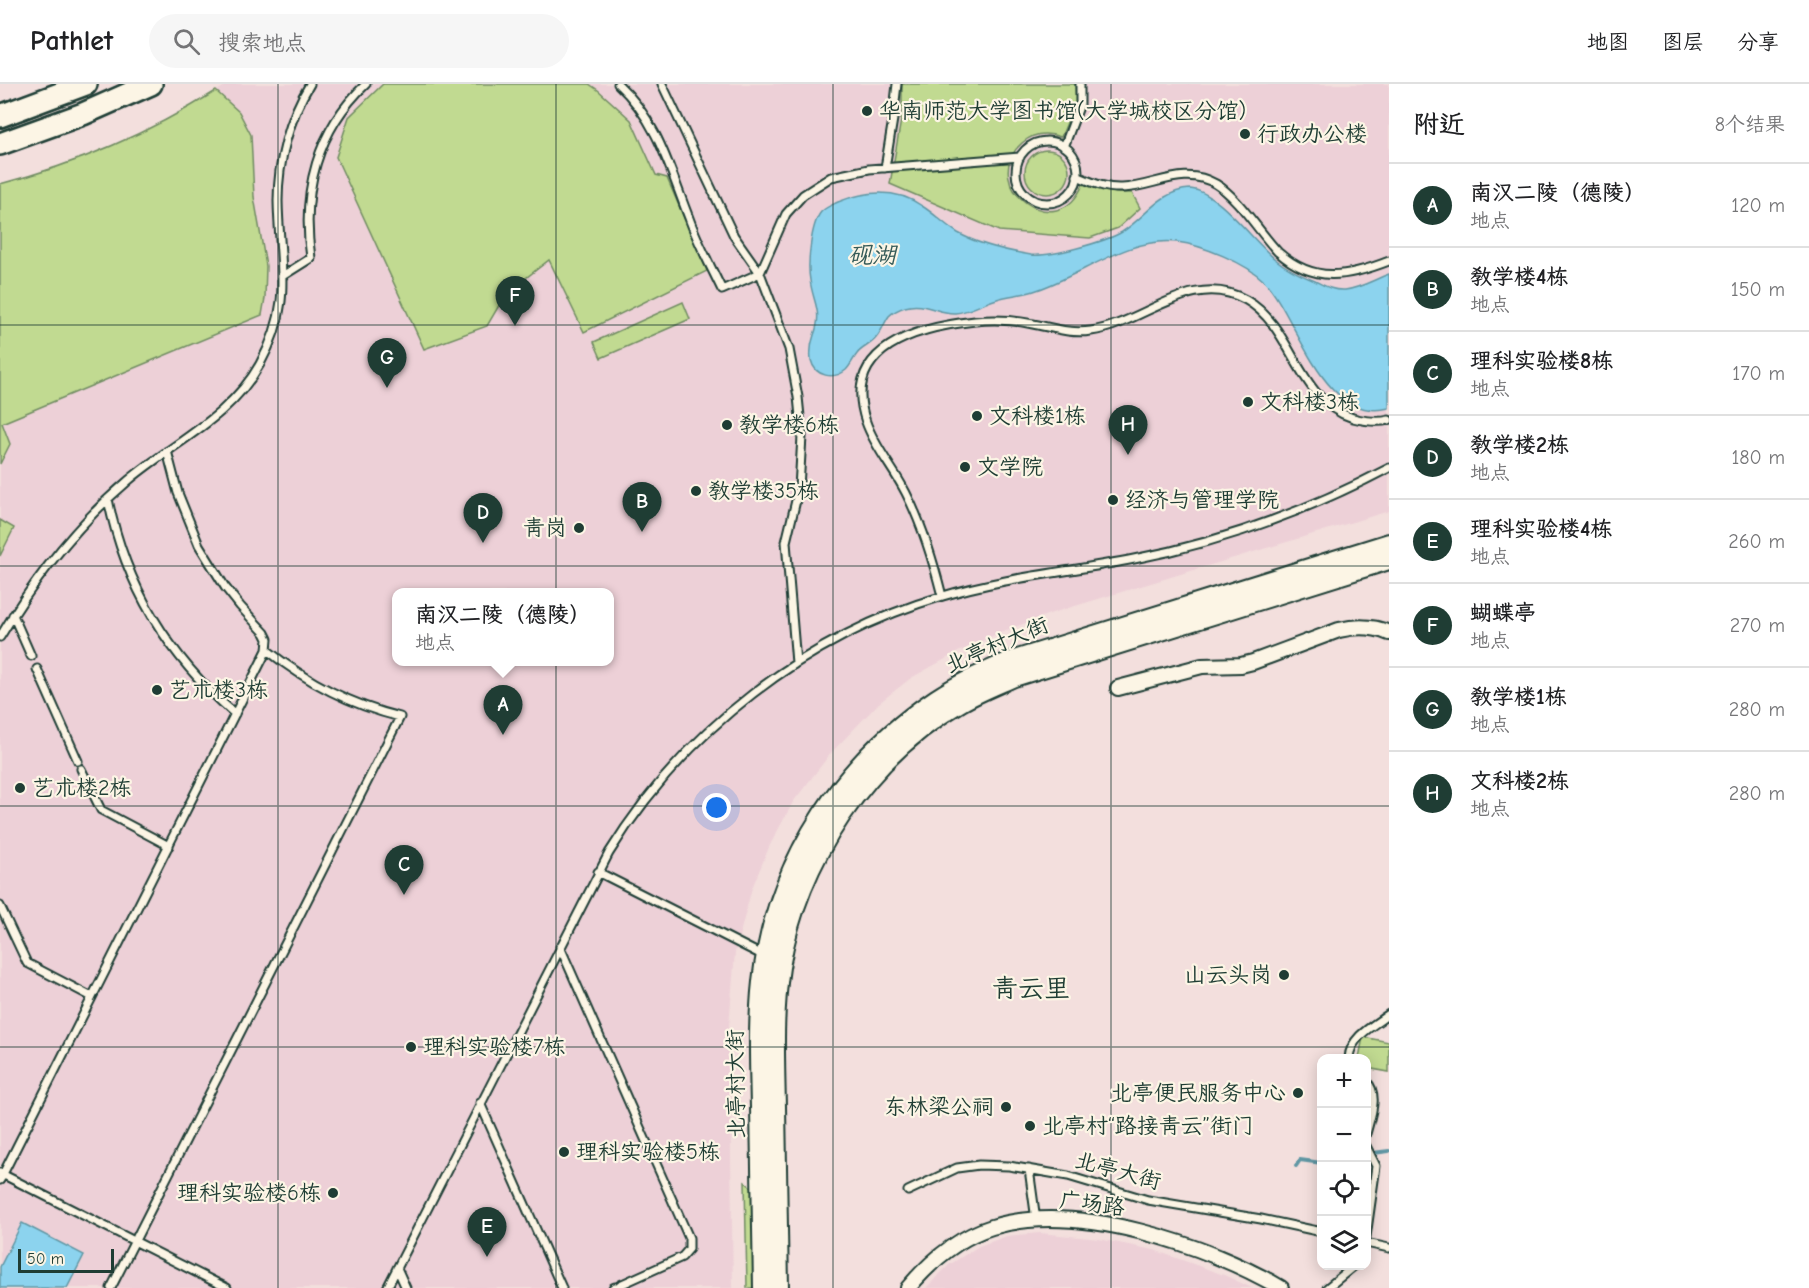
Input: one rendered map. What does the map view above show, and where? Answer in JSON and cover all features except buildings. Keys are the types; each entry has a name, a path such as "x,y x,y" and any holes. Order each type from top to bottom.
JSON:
{"main road":[{"path":"0,116 86,84"},
{"path":"0,144 83,114 151,84"},
{"name":"北亭村大街","path":"763,1288 759,1018 766,957 783,891 802,849 840,788 896,729 935,699 952,688 1008,662 1389,543"},
{"name":"北亭村大街","path":"779,1288 775,1046 776,1000 780,968 793,914 809,873 827,837 863,786 894,753 932,722 961,702 1014,677 1389,560"}],"street":[{"path":"1118,688 1202,666 1241,665 1253,662 1350,627 1378,629 1389,633"},
{"name":"广场路","path":"908,1288 938,1258 970,1236 1003,1224 1036,1220 1095,1224 1163,1238 1228,1261 1281,1288"}],"lane":[{"path":"0,637 57,553 108,499 167,451 223,411 248,384 268,349 280,311 284,275 278,207 279,174 290,129 310,84"},
{"path":"284,275 311,258 308,196 315,167 335,122 366,84"},
{"path":"618,84 642,110 662,145 689,219 722,290 760,273 786,214 803,195 822,181 839,174 869,168 1020,157"},
{"path":"662,84 734,236 760,273 789,349 801,416 802,436 801,474 786,542 796,663"},
{"path":"885,168 897,84"},
{"path":"1064,147 1080,104 1080,84"},
{"path":"1042,142 1053,142 1064,147 1075,160 1077,176 1071,191 1063,198 1048,203 1037,202 1024,192 1018,183 1016,172 1020,157 1027,148 1042,142"},
{"path":"1077,176 1105,187 1122,189 1168,177 1199,177 1223,189 1278,252 1303,268 1337,275 1355,273 1389,261"},
{"path":"942,596 921,527 907,494 874,440 863,409 863,380 870,363 883,349 905,338 939,326 984,321 1019,321 1068,332 1092,331 1120,323 1190,293 1213,291 1245,300 1261,312 1275,328 1310,385 1325,402 1341,413 1357,419 1375,422 1389,420"},
{"path":"167,451 178,493 199,545 225,587 266,633 267,650 1,1176 227,1288"},
{"path":"387,1288 598,872 619,837 654,789 674,766 728,714 796,663 863,626 942,596 1001,581 1083,569 1179,550 1290,514 1329,498 1389,468"},
{"path":"108,499 120,549 136,588 158,627 193,673 235,714"},
{"path":"13,615 31,656"},
{"path":"111,1288 400,717 350,701 326,689 297,672 267,650"},
{"path":"37,669 78,761"},
{"path":"81,769 101,810 169,846"},
{"path":"598,872 766,957"},
{"path":"0,906 27,963 92,997"},
{"path":"560,947 689,1238 688,1249 682,1257 616,1287"},
{"path":"1349,1054 1359,1037 1389,1014"},
{"path":"1371,1086 1374,1095 1371,1110"},
{"path":"480,1103 562,1288"},
{"path":"1369,1216 1376,1166 1371,1156"},
{"name":"北亭大街","path":"909,1191 950,1171 966,1167 994,1165 1068,1176 1148,1200 1317,1231"},
{"path":"1029,1169 1036,1220"},
{"path":"1371,1244 1389,1248"},
{"path":"397,1268 406,1288"},
{"path":"1327,1288 1348,1270"}],"shaded area":[{"path":"228,84 1389,84 1389,511 1052,613 999,633 911,678 879,703 831,753 793,802 770,845 752,888 735,952 729,1026 733,1288 0,1288 0,184 78,161 148,130"},
{"path":"1040,1233 1099,1239 1154,1250 1224,1275 1252,1288 926,1288 949,1265 979,1246 1007,1236"}],"green space":[{"path":"383,84 589,84 631,120 656,175 667,178 707,271 584,332 549,260 517,285 501,302 487,326 424,349 336,157 349,117"},
{"path":"902,84 1075,84 1076,101 1061,137 1051,134 1035,135 1022,143 1010,159 1009,176 1014,191 1026,202 1041,210 1056,210 1071,202 1083,184 1116,193 1132,193 1140,208 1118,228 1090,238 999,231 890,184 902,114"},
{"path":"216,91 239,112 251,135 254,197 266,266 262,315 2,423 10,444 0,464 0,184 57,167 112,146 139,134"},
{"path":"1047,150 1062,157 1069,172 1062,187 1047,194 1032,187 1025,172 1032,157"},
{"path":"683,302 690,319 601,358 594,342"},
{"path":"0,520 14,528 0,556"},
{"path":"1363,1037 1389,1042 1389,1072 1371,1069 1371,1054 1360,1054"},
{"path":"745,1182 755,1190 756,1288 747,1288"}],"water":[{"name":"砚湖","path":"1190,189 1212,198 1223,207 1280,263 1326,286 1337,290 1351,289 1389,274 1389,408 1366,409 1346,400 1329,385 1314,364 1276,297 1256,274 1223,256 1177,242 1140,245 1104,259 1051,285 997,299 960,312 949,313 918,306 905,307 889,316 876,338 859,352 848,368 841,373 826,375 813,366 812,341 818,320 809,273 810,255 815,225 821,212 827,207 859,195 881,193 902,196 922,206 966,237 1003,249 1040,255 1077,248 1114,236 1131,226 1170,194"},
{"path":"22,1223 84,1255 67,1288 0,1288 0,1267"}],"waterway":[{"path":"1373,1153 1389,1151"},
{"path":"1296,1166 1300,1160 1317,1162"}],"place":[{"name":"华南师范大学图书馆(大学城校区分馆)","path":"867,111"},
{"name":"行政办公楼","path":"1245,134"},
{"name":"蝴蝶亭","path":"515,326"},
{"name":"教学楼1栋","path":"387,388"},
{"name":"文科楼3栋","path":"1248,402"},
{"name":"文科楼1栋","path":"977,416"},
{"name":"教学楼6栋","path":"727,425"},
{"name":"文科楼2栋","path":"1128,455"},
{"name":"文学院","path":"965,467"},
{"name":"教学楼35栋","path":"696,491"},
{"name":"经济与管理学院","path":"1113,500"},
{"name":"青岗","path":"579,528"},
{"name":"教学楼4栋","path":"642,532"},
{"name":"教学楼2栋","path":"483,543"},
{"name":"艺术楼3栋","path":"157,690"},
{"name":"南汉二陵（德陵）","path":"503,735"},
{"name":"艺术楼2栋","path":"20,788"},
{"name":"理科实验楼8栋","path":"404,895"},
{"name":"山云头岗","path":"1284,975"},
{"name":"理科实验楼7栋","path":"411,1047"},
{"name":"北亭便民服务中心","path":"1298,1093"},
{"name":"东林梁公祠","path":"1006,1107"},
{"name":"北亭村“路接青云”街门","path":"1030,1126"},
{"name":"理科实验楼5栋","path":"564,1152"},
{"name":"理科实验楼6栋","path":"333,1193"},
{"name":"理科实验楼4栋","path":"487,1257"}],"district":[{"name":"青云里","path":"1031,989"}]}
